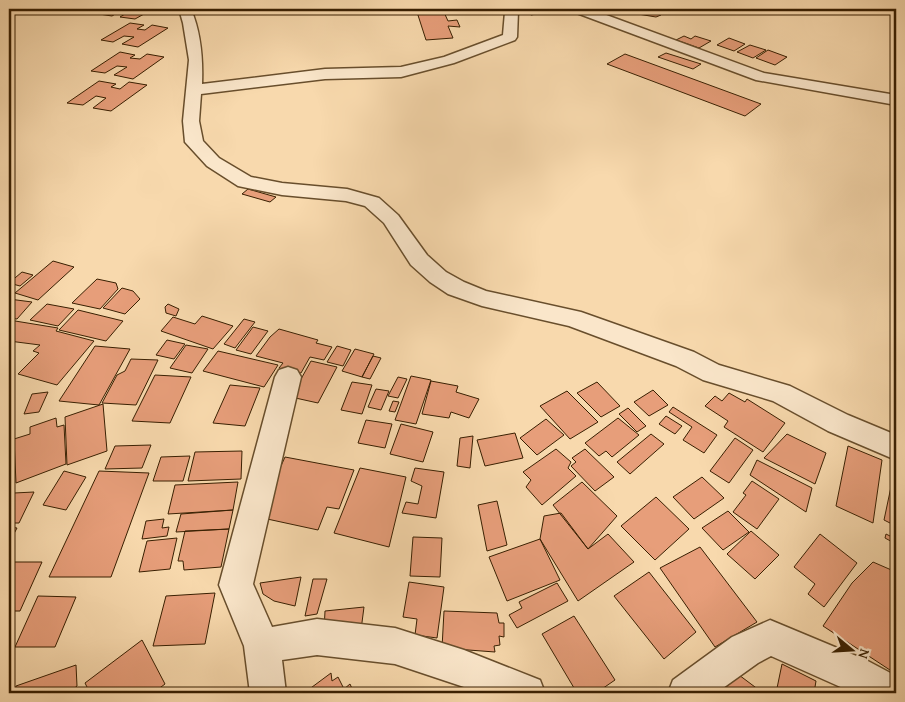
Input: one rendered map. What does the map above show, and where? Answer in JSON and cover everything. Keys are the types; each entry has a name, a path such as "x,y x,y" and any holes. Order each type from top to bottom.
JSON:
{"street":[{"path":"185,9 190,23 196,60 191,121 194,142 213,162 244,182 282,189 347,195 372,202 391,219 419,260 438,277 456,288 482,298 573,318 685,359 712,373 781,393 838,423 896,448"},
{"path":"194,90 325,74 401,72 448,60 510,37 512,11 510,9"},
{"path":"579,9 761,77 896,100"},
{"path":"268,693 262,646 236,585 288,377"},
{"path":"262,646 317,637 395,646 464,668 527,693"},
{"path":"686,693 745,650 770,638 853,673 892,693"}],"building":[{"path":"108,9 153,9 135,19 120,17 130,11 122,10 112,16 99,14"},
{"path":"416,9 457,9 443,10 448,21 457,20 460,27 448,26 453,38 426,40"},
{"path":"524,9 543,9 547,12 531,15"},
{"path":"629,9 666,9 661,15 656,17 626,12"},
{"path":"130,23 144,25 137,29 145,30 152,25 168,28 138,47 122,44 134,37 124,36 113,42 101,40"},
{"path":"684,36 691,39 695,36 711,41 699,48 676,40"},
{"path":"729,38 745,44 734,51 717,45"},
{"path":"750,45 766,50 753,58 737,52"},
{"path":"768,50 787,57 775,65 756,58"},
{"path":"120,52 135,55 130,58 140,59 147,54 164,57 133,79 114,75 127,67 117,66 105,73 91,71"},
{"path":"666,53 701,64 693,69 658,57"},
{"path":"625,54 761,104 745,116 607,64"},
{"path":"99,81 116,84 111,87 120,89 129,82 147,85 111,111 93,108 106,98 96,96 83,105 67,103"},
{"path":"248,189 276,197 270,202 242,194"},
{"path":"53,261 74,267 38,300 15,293"},
{"path":"22,272 33,275 20,286 9,283"},
{"path":"97,279 116,283 118,289 100,309 72,303"},
{"path":"122,288 133,291 140,299 125,314 103,308"},
{"path":"9,299 32,302 17,319 9,318"},
{"path":"47,304 74,309 58,326 30,320"},
{"path":"168,304 179,309 176,316 166,313 165,307"},
{"path":"78,310 123,321 106,341 59,330"},
{"path":"202,316 233,326 213,349 161,331 173,317 195,324"},
{"path":"244,319 255,322 235,348 224,344"},
{"path":"9,320 58,328 56,331 94,341 57,385 18,374 39,353 33,351 40,345 9,341"},
{"path":"253,327 268,331 251,354 236,350"},
{"path":"279,329 318,340 316,343 332,347 324,360 310,357 301,373 279,368 283,363 256,356 270,337"},
{"path":"167,340 185,344 174,359 156,355"},
{"path":"186,345 208,349 192,373 170,368"},
{"path":"95,346 130,349 99,405 59,401"},
{"path":"337,346 351,350 343,366 327,362"},
{"path":"355,349 374,354 362,377 342,371"},
{"path":"218,351 278,365 264,387 203,371"},
{"path":"373,356 381,358 370,379 362,377"},
{"path":"131,359 158,360 136,405 102,403 117,375 125,371"},
{"path":"311,361 337,367 318,403 291,397"},
{"path":"155,375 191,377 170,423 132,421"},
{"path":"411,376 431,380 416,424 395,420"},
{"path":"398,377 407,379 398,398 388,396"},
{"path":"431,381 458,386 456,392 479,399 469,418 451,412 449,418 422,414"},
{"path":"352,382 372,385 362,414 341,410"},
{"path":"597,382 620,406 601,417 577,393"},
{"path":"230,385 260,388 245,426 213,423"},
{"path":"376,389 389,391 381,410 368,407"},
{"path":"653,390 668,405 649,416 634,402"},
{"path":"567,391 598,422 570,439 540,406"},
{"path":"48,392 39,412 24,414 32,394"},
{"path":"729,393 745,402 747,399 785,423 763,452 724,427 728,421 705,406 715,396 722,401"},
{"path":"393,401 399,402 395,412 389,411"},
{"path":"103,404 107,451 67,465 65,417"},
{"path":"673,407 717,435 704,453 683,440 692,427 669,412"},
{"path":"628,408 646,426 637,432 619,414"},
{"path":"666,416 682,426 675,434 659,424"},
{"path":"56,418 57,427 64,425 66,464 16,483 14,439 30,434 30,427"},
{"path":"618,418 639,435 612,457 606,451 599,456 585,443"},
{"path":"546,419 564,435 537,455 520,438"},
{"path":"366,420 392,424 385,448 358,443"},
{"path":"401,424 433,432 423,462 390,454"},
{"path":"515,433 523,458 485,466 477,440"},
{"path":"651,434 664,444 630,474 617,462"},
{"path":"787,434 826,453 815,484 764,458"},
{"path":"473,436 470,468 457,466 460,438"},
{"path":"735,438 753,450 729,483 710,471"},
{"path":"151,445 142,468 105,469 115,446"},
{"path":"848,446 882,460 873,523 836,506"},
{"path":"556,449 571,462 568,468 576,476 542,505 526,487 531,480 523,472"},
{"path":"585,449 614,477 595,491 571,466 576,462 572,458"},
{"path":"242,451 241,479 188,481 195,452"},
{"path":"190,456 183,481 153,481 161,457"},
{"path":"285,457 354,470 339,509 327,507 318,530 258,517"},
{"path":"757,460 812,488 806,512 750,475"},
{"path":"360,468 406,477 389,547 334,533"},
{"path":"415,468 444,472 436,518 402,513 406,502 418,504 422,486 411,481"},
{"path":"896,469 896,526 884,520"},
{"path":"64,471 86,477 66,510 43,505"},
{"path":"99,471 149,473 111,577 49,577"},
{"path":"702,477 724,498 694,519 673,497"},
{"path":"752,481 779,499 757,529 733,512 746,495 743,493"},
{"path":"238,482 233,510 168,514 175,485"},
{"path":"582,482 617,516 588,549 553,505"},
{"path":"34,492 19,523 9,523 9,502 14,493"},
{"path":"656,497 689,529 655,560 621,526"},
{"path":"497,501 507,545 487,551 478,505"},
{"path":"233,510 229,529 176,532 181,514"},
{"path":"728,511 749,532 723,550 702,528"},
{"path":"561,513 588,549 608,534 634,562 578,601 540,539 544,516"},
{"path":"164,519 162,528 169,527 167,536 142,539 146,521"},
{"path":"9,527 17,528 9,543"},
{"path":"229,529 221,567 184,570 183,561 178,561 185,531"},
{"path":"751,531 779,555 755,579 727,554"},
{"path":"820,534 857,563 824,607 808,594 815,584 794,567"},
{"path":"886,534 896,539 896,544 885,538"},
{"path":"413,537 442,538 440,577 410,576"},
{"path":"177,538 170,569 139,572 147,541"},
{"path":"540,539 560,580 507,601 489,557"},
{"path":"700,547 757,622 715,647 660,568"},
{"path":"9,562 42,562 20,611 9,611"},
{"path":"873,562 896,572 896,674 823,626 852,583"},
{"path":"649,572 696,632 664,659 614,596"},
{"path":"301,577 295,606 274,601 263,594 260,583"},
{"path":"313,579 327,579 317,614 305,616"},
{"path":"409,582 444,587 437,638 415,635 417,619 403,617"},
{"path":"557,583 568,601 517,628 509,615 522,608 519,602"},
{"path":"215,593 205,644 153,646 166,596"},
{"path":"38,596 76,597 55,647 15,647"},
{"path":"364,607 361,630 324,631 325,611"},
{"path":"444,611 497,613 499,623 504,623 504,637 499,636 500,645 494,646 495,652 442,648"},
{"path":"574,616 615,680 596,693 577,693 542,634"},
{"path":"142,640 165,684 153,693 90,693 85,683"},
{"path":"782,664 816,681 814,693 776,693"},
{"path":"76,665 77,686 71,691 72,693 16,693 16,686"},
{"path":"331,673 332,681 338,677 344,689 350,684 354,693 304,693"},
{"path":"739,675 763,693 712,693"}]}
